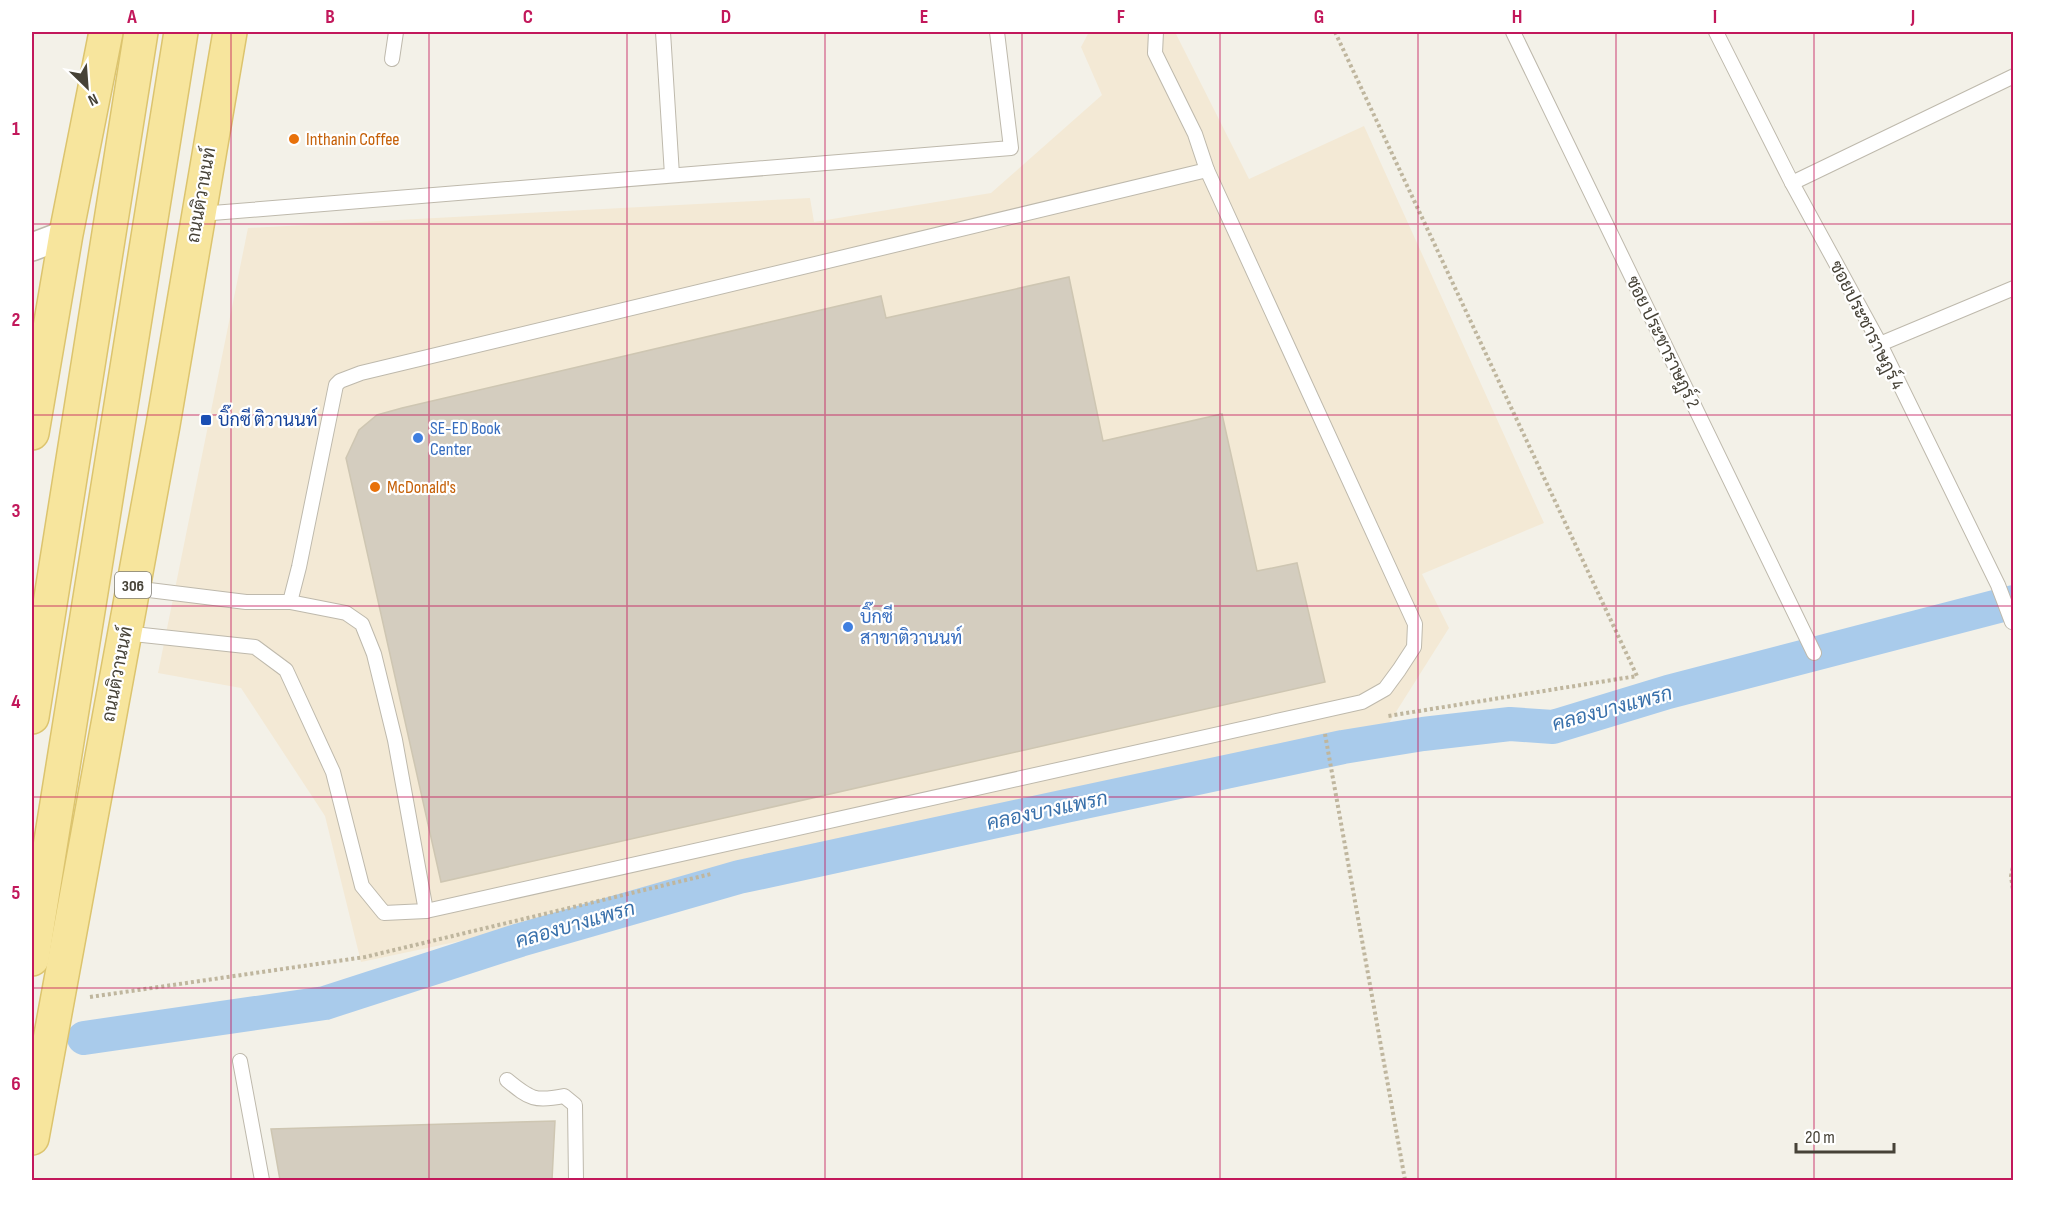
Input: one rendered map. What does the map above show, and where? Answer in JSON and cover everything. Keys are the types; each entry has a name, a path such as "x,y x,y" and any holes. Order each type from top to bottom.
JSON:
{"main road":[{"path":"32,433 66,234 106,32"},
{"path":"32,717 141,32"},
{"name":"ถนนติวานนท์","path":"32,959 181,32"},
{"name":"ถนนติวานนท์","path":"32,1138 133,588 230,32"}],"street":[{"path":"32,247 66,234"}],"lane":[{"path":"392,58 396,32"},
{"path":"663,32 672,175"},
{"path":"198,214 1011,148 997,32"},
{"path":"124,633 255,647 286,669 333,772 362,886 384,913 426,911 1362,702 1385,689 1414,648 1415,624 1207,170 1195,134 1155,53 1155,32"},
{"name":"ซอย ประชาราษฎร์ 2","path":"1513,32 1814,653"},
{"name":"ซอยประชาราษฎร์ 4","path":"1716,32 1791,183 1880,344 1998,585 2012,622"},
{"path":"1791,183 2013,76"},
{"path":"290,602 336,385 340,381 362,373 1207,170"},
{"path":"1880,344 2013,288"},
{"path":"133,588 246,602 290,602 346,613 362,624 374,654 395,740 426,911"},
{"path":"240,1061 262,1180"},
{"path":"507,1080 526,1096 544,1100 564,1096 575,1105 576,1180"}],"path":[{"path":"1335,32 1637,675 1381,717"},
{"path":"1327,743 1405,1180"},
{"path":"2013,862 2011,876 2013,897"}],"shaded area":[{"path":"1089,32 1175,32 1249,179 1364,126 1544,523 1422,574 1449,628 1389,723 1244,776 361,962 325,816 241,688 158,673 248,228 810,198 814,222 991,193 1102,95 1081,47"}],"building":[{"name":"บิ๊กซี สาขาติวานนท์","path":"1069,277 1103,441 1222,414 1257,571 1297,563 1325,682 441,882 346,458 359,430 377,415 402,408 881,296 886,318"},
{"path":"555,1121 552,1180 280,1180 271,1129"}],"waterway":[{"name":"คลองบางแพรก","path":"84,1038 325,1003 520,940 739,877 1343,747 1423,734 1510,724 1553,727 1668,692 2014,602"}],"place":[{"name":"Inthanin Coffee","path":"294,139"},
{"name":"บิ๊กซี ติวานนท์","path":"206,420"},
{"name":"SE-ED Book Center","path":"418,438"},
{"name":"McDonald's","path":"375,487"},
{"name":"บิ๊กซี สาขาติวานนท์","path":"848,627"}]}
